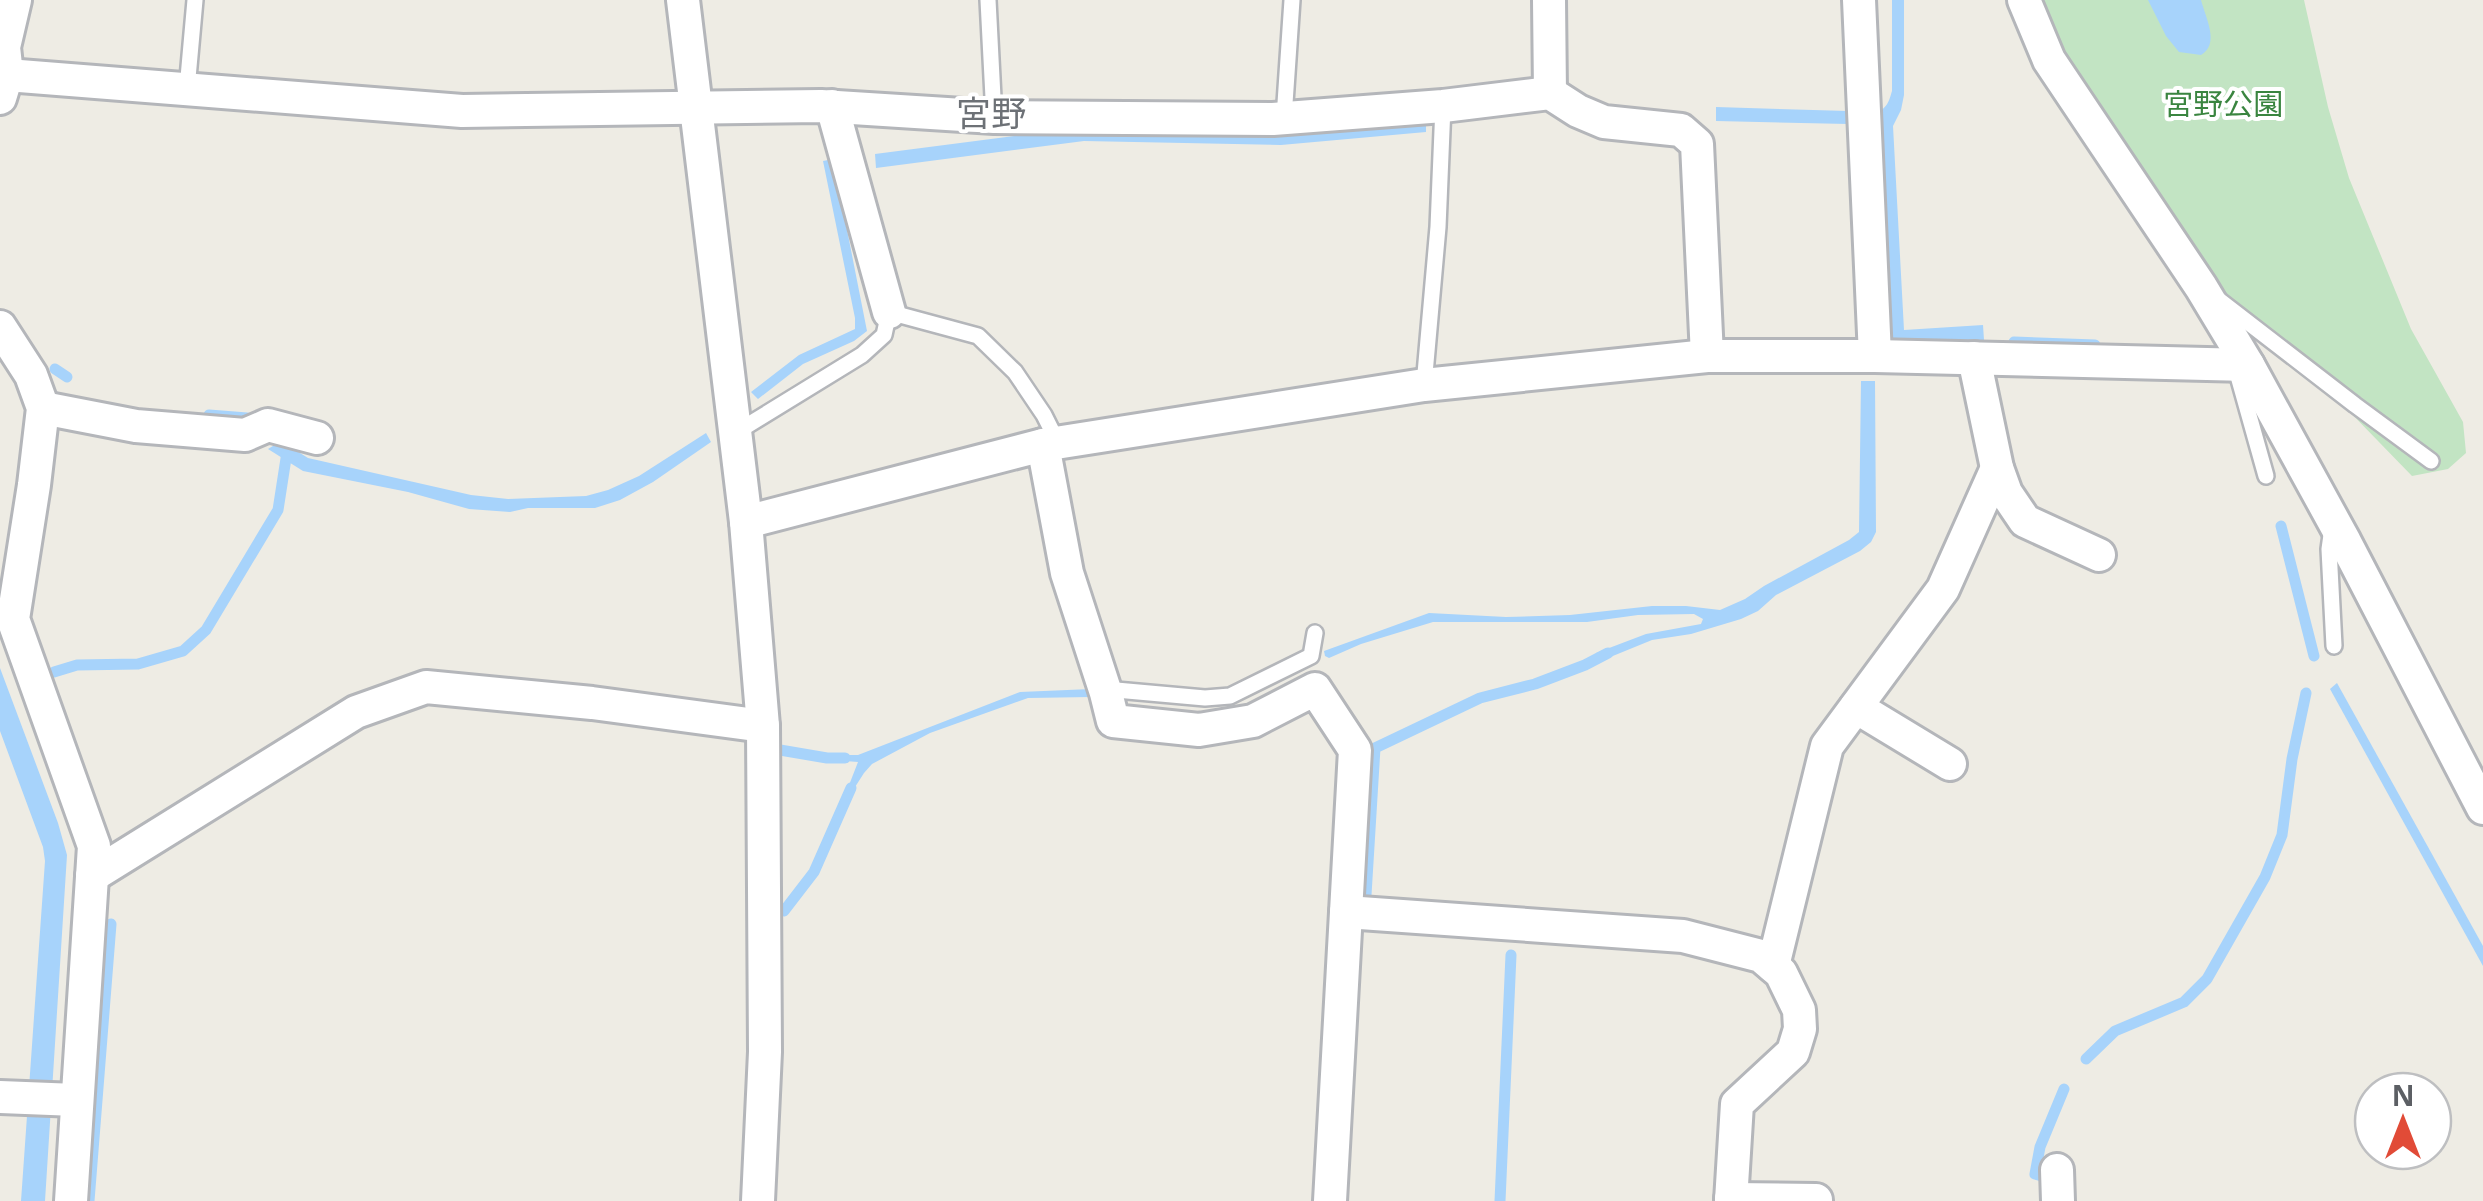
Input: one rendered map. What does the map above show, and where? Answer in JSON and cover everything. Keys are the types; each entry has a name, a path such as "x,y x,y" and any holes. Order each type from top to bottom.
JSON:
{"street":[{"path":"15,0 4,46 4,87 187,89 462,111 832,106 994,117 1284,118 1550,93 1604,122 1680,130 1697,144 1707,356"},
{"path":"683,0 746,522 763,726 765,1052 758,1201"},
{"path":"1549,0 1550,93"},
{"path":"1859,0 1875,356"},
{"path":"2024,0 2050,60 2202,287 2242,365 2332,518 2483,808"},
{"path":"832,106 889,312"},
{"path":"0,327 32,375 43,408 13,619 94,846 66,1099 71,1201"},
{"path":"746,522 1050,444 1424,384 1707,356 2242,365"},
{"path":"1974,358 1996,468 2006,493 2025,521 2099,554"},
{"path":"43,408 136,426 245,435 268,425 317,438"},
{"path":"1050,444 1068,573 1113,721 1199,730 1253,721 1315,688 1355,750 1330,1201"},
{"path":"1773,966 1827,746 1943,589 1996,468"},
{"path":"92,876 356,712 426,687 592,703 763,726"},
{"path":"1856,706 1950,764"},
{"path":"1346,912 1683,936 1761,956 1781,973 1799,1010 1800,1029 1793,1052 1736,1104 1731,1200 1816,1200"},
{"path":"11,1097 66,1099"}],"lane":[{"path":"187,89 195,0"},
{"path":"988,0 994,117"},
{"path":"1284,118 1292,0"},
{"path":"1424,384 1438,228 1443,106"},
{"path":"2202,287 2431,461"},
{"path":"735,433 862,355 884,335 889,312 978,336 1015,372 1044,415 1050,444"},
{"path":"2242,365 2266,476"},
{"path":"2332,518 2329,549 2334,646"},
{"path":"1104,688 1205,698 1230,696 1310,656 1316,633"}],"green space":[{"name":"宮野公園","path":"2044,0 2304,0 2349,178 2411,329 2463,422 2466,453 2448,469 2412,476 2280,340 2243,321 2062,50"}],"water":[{"path":"1892,0 1904,0 1904,95 1893,126 1904,330 1983,325 1984,340 1892,345 1875,112 1885,107 1892,91"},
{"path":"2148,0 2201,0 2211,38 2207,50 2201,55 2179,52"},
{"path":"1716,107 1848,111 1848,124 1716,121"},
{"path":"1426,120 1426,132 1281,145 1084,141 876,168 875,154 1046,132"},
{"path":"833,159 867,331 803,364 758,399 751,392 799,355 855,329 823,161"},
{"path":"1861,381 1875,381 1876,532 1860,551 1776,595 1758,611 1691,634 1652,640 1603,660 1595,660 1596,653 1646,634 1701,624 1703,619 1694,614 1638,615 1587,622 1433,622 1329,658 1325,656 1324,651 1429,613 1506,617 1652,606 1720,610 1745,599 1859,532"},
{"path":"706,433 711,442 620,500 595,508 528,508 510,512 469,509 303,471 268,449 281,441 308,458 471,495 508,499 586,496 608,490 639,476"},
{"path":"0,668 67,855 45,1201 21,1201 45,861 0,731"},
{"path":"2337,683 2483,946 2483,966 2330,689"},
{"path":"1091,689 1091,697 1028,698 930,733 872,764 848,798 844,798 858,762 832,760 837,755 858,755 1020,692"}],"waterway":[{"path":"2014,342 2095,345"},
{"path":"55,369 67,377"},
{"path":"209,415 247,418"},
{"path":"54,672 77,665 138,664 183,651 206,630 278,510 287,452"},
{"path":"2281,526 2314,656"},
{"path":"1366,895 1375,748 1480,698 1535,684 1608,653"},
{"path":"2086,1059 2115,1031 2184,1002 2207,979 2265,877 2282,835 2306,693"},
{"path":"780,750 845,758"},
{"path":"784,911 814,872 851,788"},
{"path":"89,1201 111,924"},
{"path":"1500,1201 1511,955"},
{"path":"2045,1187 2045,1177 2035,1174 2040,1147 2064,1089"}],"district":[{"name":"宮野","path":"991,114"}]}
